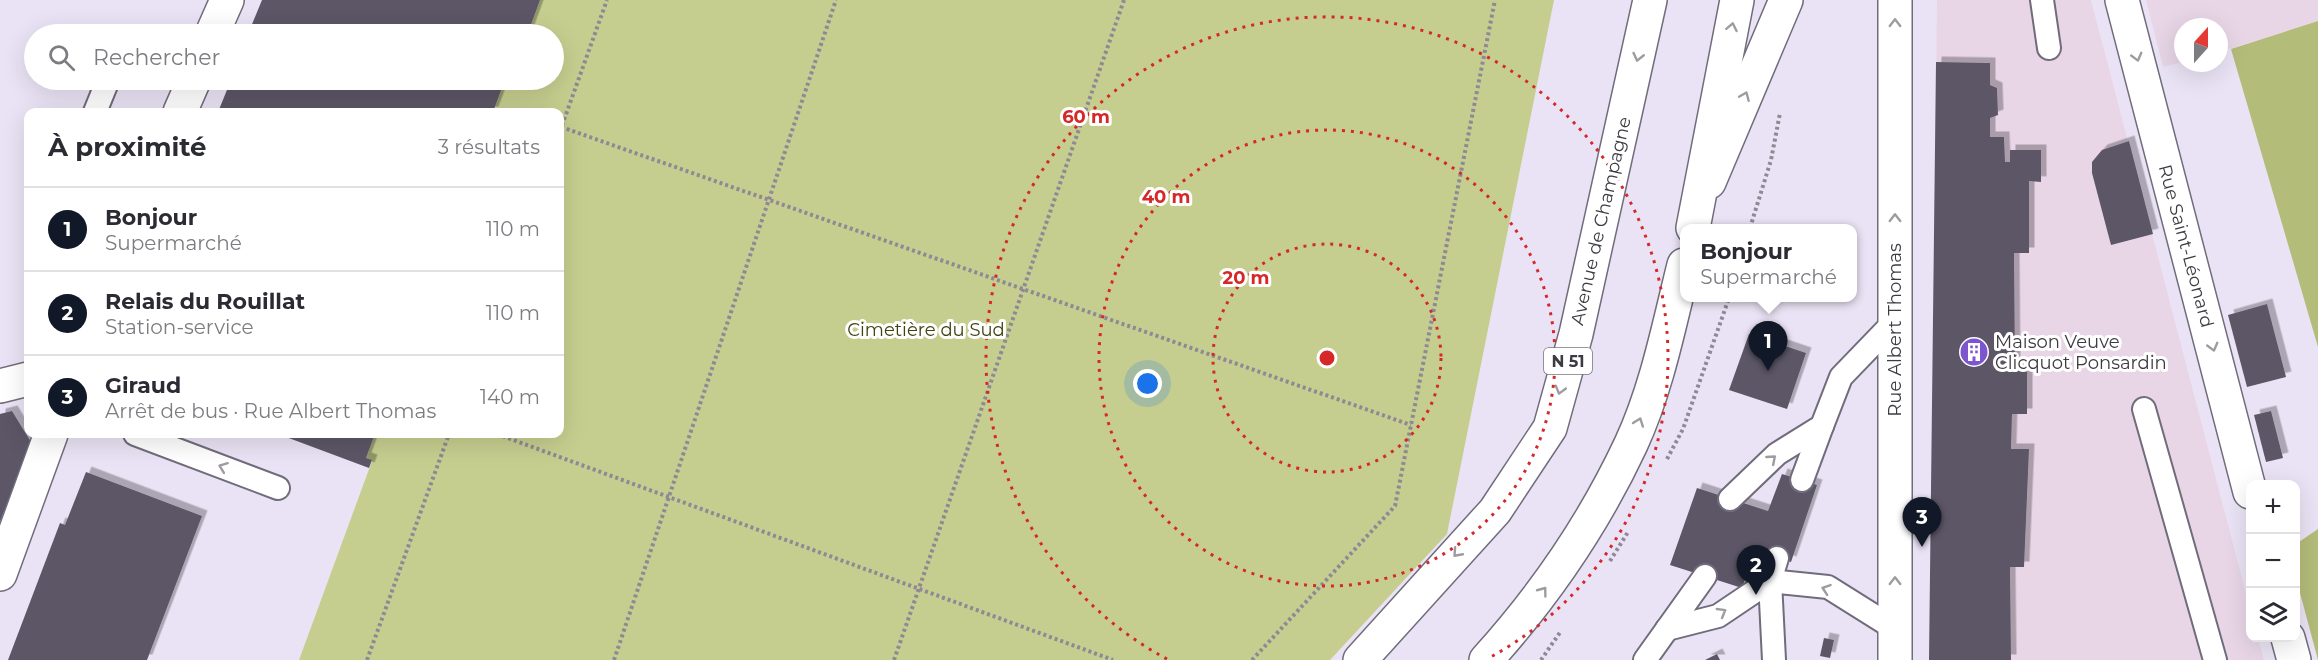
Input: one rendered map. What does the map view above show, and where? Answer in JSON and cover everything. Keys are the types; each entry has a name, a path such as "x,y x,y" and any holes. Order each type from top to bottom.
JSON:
{"street":[{"path":"216,24 227,0"},
{"name":"Avenue de Champagne","path":"1360,660 1495,511 1550,428 1576,334 1650,0"},
{"path":"1695,218 1737,0"},
{"path":"1695,218 1786,0"},
{"name":"Rue Albert Thomas","path":"1895,0 1895,645"},
{"name":"Rue Saint-Léonard","path":"2122,0 2247,480"},
{"path":"182,108 190,90"},
{"path":"1486,660 1545,590 1592,517 1631,444 1658,372 1680,281"},
{"path":"0,386 24,380"},
{"path":"0,574 50,438"},
{"path":"2289,642 2294,660"}],"lane":[{"path":"2042,0 2049,48"},
{"path":"96,108 104,90"},
{"path":"1802,480 1841,377 1895,321"},
{"path":"2144,409 2215,660"},
{"path":"1730,499 1777,454 1822,426"},
{"path":"146,438 278,488"},
{"path":"1774,660 1770,581 1777,558"},
{"path":"1645,660 1705,576"},
{"path":"1667,629 1718,616 1770,581 1828,587 1895,645"}],"path":[{"path":"564,118 607,0"},
{"path":"614,660 836,0"},
{"path":"894,660 1124,0"},
{"path":"1252,660 1395,506 1495,0"},
{"path":"564,130 1411,424"},
{"path":"367,660 448,438"},
{"path":"508,438 1113,660"}],"shaded area":[{"path":"1937,0 2091,0 2246,594 2246,642 2259,642 2264,660 1930,660"},
{"path":"2146,0 2318,0 2318,21 2228,49 2228,18 2174,18 2174,64 2163,67"}],"green space":[{"name":"Cimetière du Sud","path":"540,0 1554,0 1447,534 1330,660 299,660 372,461 366,458 374,438 564,438 564,108 494,108 501,90 564,90 564,24 531,24"},
{"path":"2318,21 2318,347 2231,49"},
{"path":"2318,529 2318,660 2300,593 2300,541"}],"building":[{"path":"262,0 540,0 531,24 252,24"},
{"name":"Maison Veuve Clicquot Ponsardin","path":"1936,62 1990,63 1990,85 1997,88 1998,115 1990,118 1990,137 2004,137 2005,162 2010,162 2010,150 2041,150 2041,182 2029,181 2029,253 2014,253 2015,369 2027,369 2027,414 2012,414 2011,449 2029,449 2024,567 2010,567 2011,660 1929,660"},
{"path":"227,90 501,90 494,108 220,108"},
{"path":"2129,141 2153,234 2111,245 2092,173 2092,162 2102,150"},
{"path":"2267,304 2286,377 2247,387 2228,315"},
{"path":"1749,334 1806,353 1787,409 1729,390"},
{"path":"12,411 24,431 24,438 29,438 31,442 0,522 0,414"},
{"path":"2271,411 2283,458 2266,462 2254,415"},
{"path":"289,438 374,438 366,458 372,460 369,468"},
{"path":"86,472 202,516 147,660 8,660 60,523 65,525"},
{"path":"1782,474 1817,485 1791,562 1755,550 1742,588 1670,565 1697,488 1768,511"},
{"path":"1824,638 1834,640 1830,658 1820,656"},
{"path":"1717,654 1720,660 1705,660"}],"place":[{"name":"Maison Veuve Clicquot Ponsardin","path":"1974,352"},
{"name":"Bonjour","path":"1768,371"},
{"name":"Giraud","path":"1922,547"},
{"name":"Relais du Rouillat","path":"1756,595"}]}
